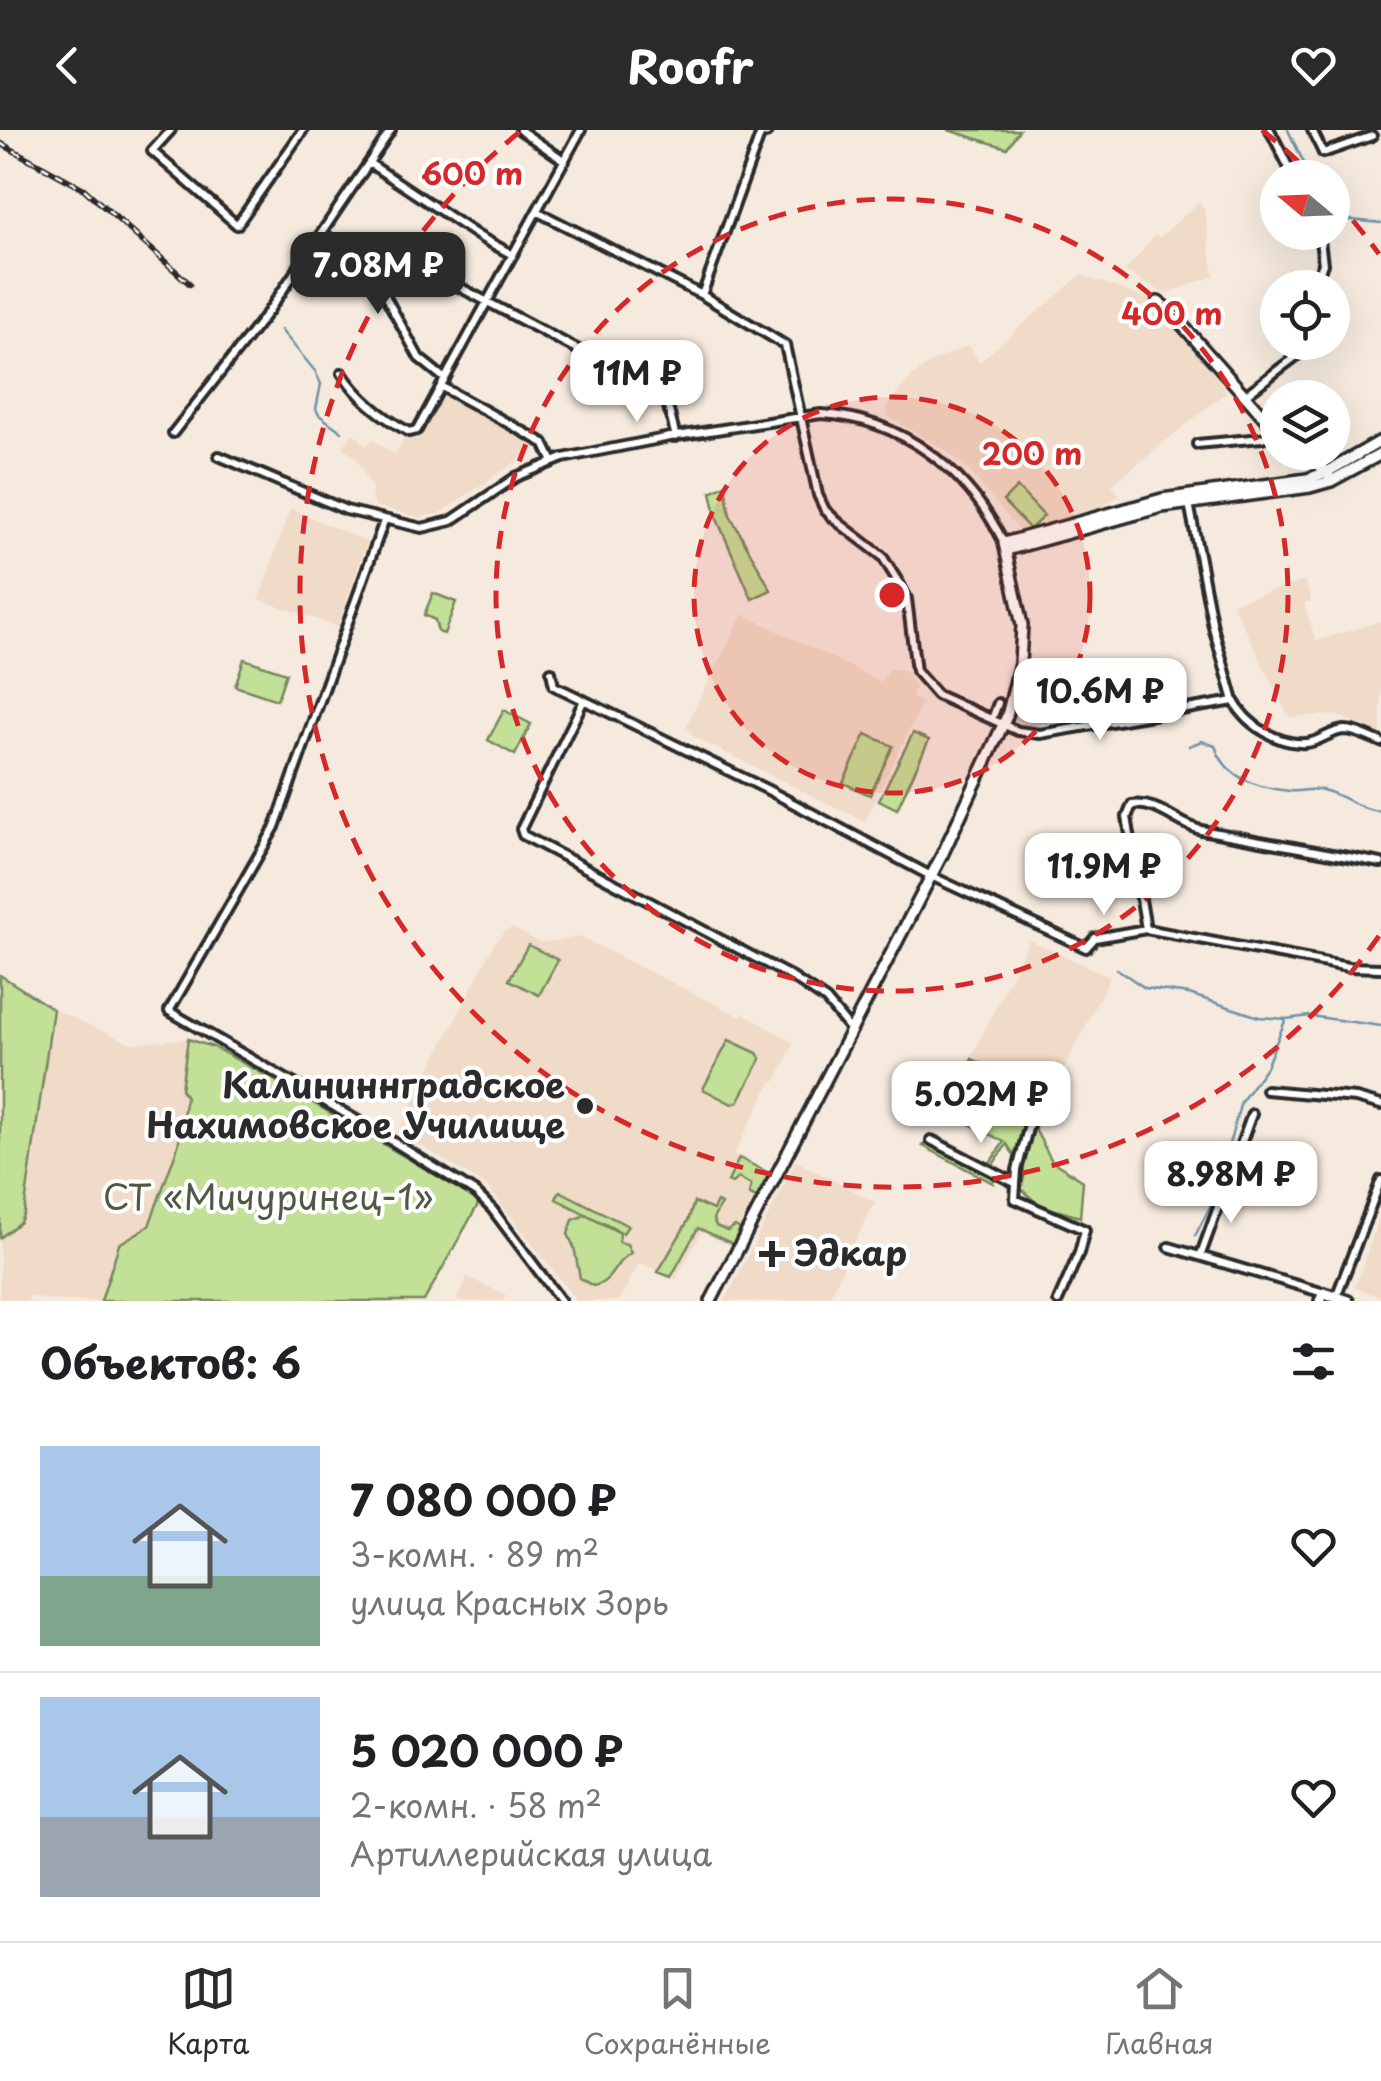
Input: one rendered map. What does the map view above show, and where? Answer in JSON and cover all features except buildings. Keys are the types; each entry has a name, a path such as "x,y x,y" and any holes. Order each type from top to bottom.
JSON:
{"main road":[{"path":"1158,302 1260,414"},
{"path":"1006,546 1162,499 1329,477 1381,441"},
{"path":"1006,546 1189,503 1298,489 1380,459"},
{"path":"1322,470 1329,477"},
{"path":"711,1301 1004,725 1017,685 1022,642 1020,604 1006,546"},
{"path":"1322,1297 1348,1301"}],"street":[{"path":"171,130 152,151 237,225 303,130"},
{"path":"173,433 230,364 392,130"},
{"path":"520,130 565,161"},
{"path":"342,374 369,405 410,432 417,430 581,130"},
{"path":"1270,130 1285,160"},
{"path":"1312,130 1323,152 1372,136"},
{"path":"702,295 764,131"},
{"path":"369,163 513,255"},
{"path":"538,212 702,295 785,345 825,510 882,556 900,583 916,670 937,695 1027,734 1057,733 1234,702"},
{"path":"323,233 355,257 376,280 419,358 443,383 544,444 554,462"},
{"path":"442,278 660,393 667,402 676,437"},
{"path":"1243,396 1295,360"},
{"path":"219,456 333,504 408,527 437,526 451,521 516,477 554,462 800,417 849,417 880,426 940,460 982,505 1006,546"},
{"path":"1197,444 1260,438"},
{"path":"1189,503 1213,626 1234,702 1248,721 1294,742 1305,743 1348,730 1381,742"},
{"path":"384,520 275,827 169,1011 462,1183 492,1209 561,1301"},
{"path":"551,672 554,686 930,875 1086,948 1095,938 1146,930 1348,967 1381,968"},
{"path":"584,700 521,829 523,835 790,976 826,1000 850,1030"},
{"path":"992,719 998,703"},
{"path":"1146,930 1127,817 1132,805 1141,803 1156,808 1201,830 1381,863"},
{"path":"1266,1090 1356,1098 1381,1105"},
{"path":"1201,1254 1252,1114"},
{"path":"1030,1121 1016,1199 1084,1230 1080,1253 1058,1301"},
{"path":"931,1140 1016,1183"},
{"path":"1336,1297 1381,1180"},
{"path":"1169,1247 1201,1254 1322,1297"}],"shaded area":[{"path":"1199,202 1204,208 1214,276 1165,294 1125,271 1156,235 1159,238"},
{"path":"1081,275 1150,300 1191,341 1216,372 1226,392 1112,485 1120,495 1088,515 1022,534 967,468 947,451 887,416 886,407 907,381 931,362 969,345 979,362"},
{"path":"442,396 539,446 439,514 419,517 375,506 373,489 357,460 343,447 353,433 367,446 372,439 395,455 405,435 416,440"},
{"path":"290,508 367,542 337,627 259,599"},
{"path":"1305,581 1311,601 1304,603 1316,641 1381,621 1381,734 1336,715 1289,717 1232,603"},
{"path":"743,614 881,682 890,669 904,670 915,687 911,697 922,703 865,822 694,737 686,726"},
{"name":"Калининнградское Нахимовское Училище","path":"513,928 540,943 580,937 741,1017 743,1013 794,1043 734,1154 767,1172 731,1243 702,1232 676,1278 639,1263 619,1301 577,1301 487,1186 398,1132 494,944"},
{"path":"1029,940 1110,977 1053,1091 972,1056"},
{"path":"53,1009 131,1043 188,1039 181,1089 186,1097 178,1146 149,1226 119,1244 101,1301 55,1301 29,1296 28,1301 0,1301 0,1235 24,1213"},
{"path":"796,1161 877,1203 871,1208 828,1301 725,1301"},
{"path":"1381,1212 1381,1297 1355,1288"},
{"path":"467,1277 506,1295 503,1301 456,1301"}],"green space":[{"path":"948,130 1019,130 1007,148"},
{"path":"725,485 730,515 771,590 752,599 717,519 711,492"},
{"path":"1017,487 1044,516 1030,529 1003,501"},
{"path":"433,593 456,602 444,634 438,632 435,620 424,615"},
{"path":"244,659 286,673 277,700 235,686"},
{"path":"504,710 531,724 515,755 488,740"},
{"path":"913,733 929,740 897,809 879,800"},
{"path":"866,734 893,746 870,795 843,783"},
{"path":"528,945 558,960 539,995 509,980"},
{"path":"0,975 53,1009 24,1213 20,1222 0,1238"},
{"name":"СТ «Мичуринец-1»","path":"188,1039 213,1047 267,1076 480,1201 424,1301 101,1301 119,1244 149,1226 178,1146 186,1097 181,1089"},
{"path":"729,1040 757,1053 761,1059 738,1102 732,1104 703,1089"},
{"path":"972,1059 1010,1076 1037,1094 1029,1118 1052,1161 1083,1181 1080,1217 1039,1205 1021,1189 1025,1173 1007,1144 992,1166 993,1183 923,1146 935,1135 989,1164 1004,1142 953,1115 951,1108"},
{"path":"739,1158 769,1173 756,1198 749,1194 751,1185 738,1178 728,1182"},
{"path":"560,1191 628,1226 623,1233 556,1199"},
{"path":"694,1202 713,1210 717,1202 721,1204 713,1219 716,1226 727,1231 735,1226 740,1229 733,1244 698,1228 671,1277 658,1272 688,1221"},
{"path":"585,1215 620,1233 619,1242 627,1244 631,1253 605,1280 593,1286 580,1278 568,1234 573,1220"}],"waterway":[{"path":"1288,130 1302,160"},
{"path":"1350,220 1381,223"},
{"path":"281,330 321,384 316,409 319,415 342,432"},
{"path":"1189,746 1202,741 1215,746 1227,767 1255,784 1290,791 1322,790 1381,811"},
{"path":"1117,969 1145,988 1189,994 1259,1017 1310,1016 1381,1026"},
{"path":"1195,1236 1217,1193 1212,1183 1241,1102 1266,1067 1285,1021"}],"railway":[{"path":"0,143 84,189 190,284"}],"place":[{"name":"Калининнградское Нахимовское Училище","path":"585,1106"},
{"name":"Эдкар","path":"772,1254"}]}
